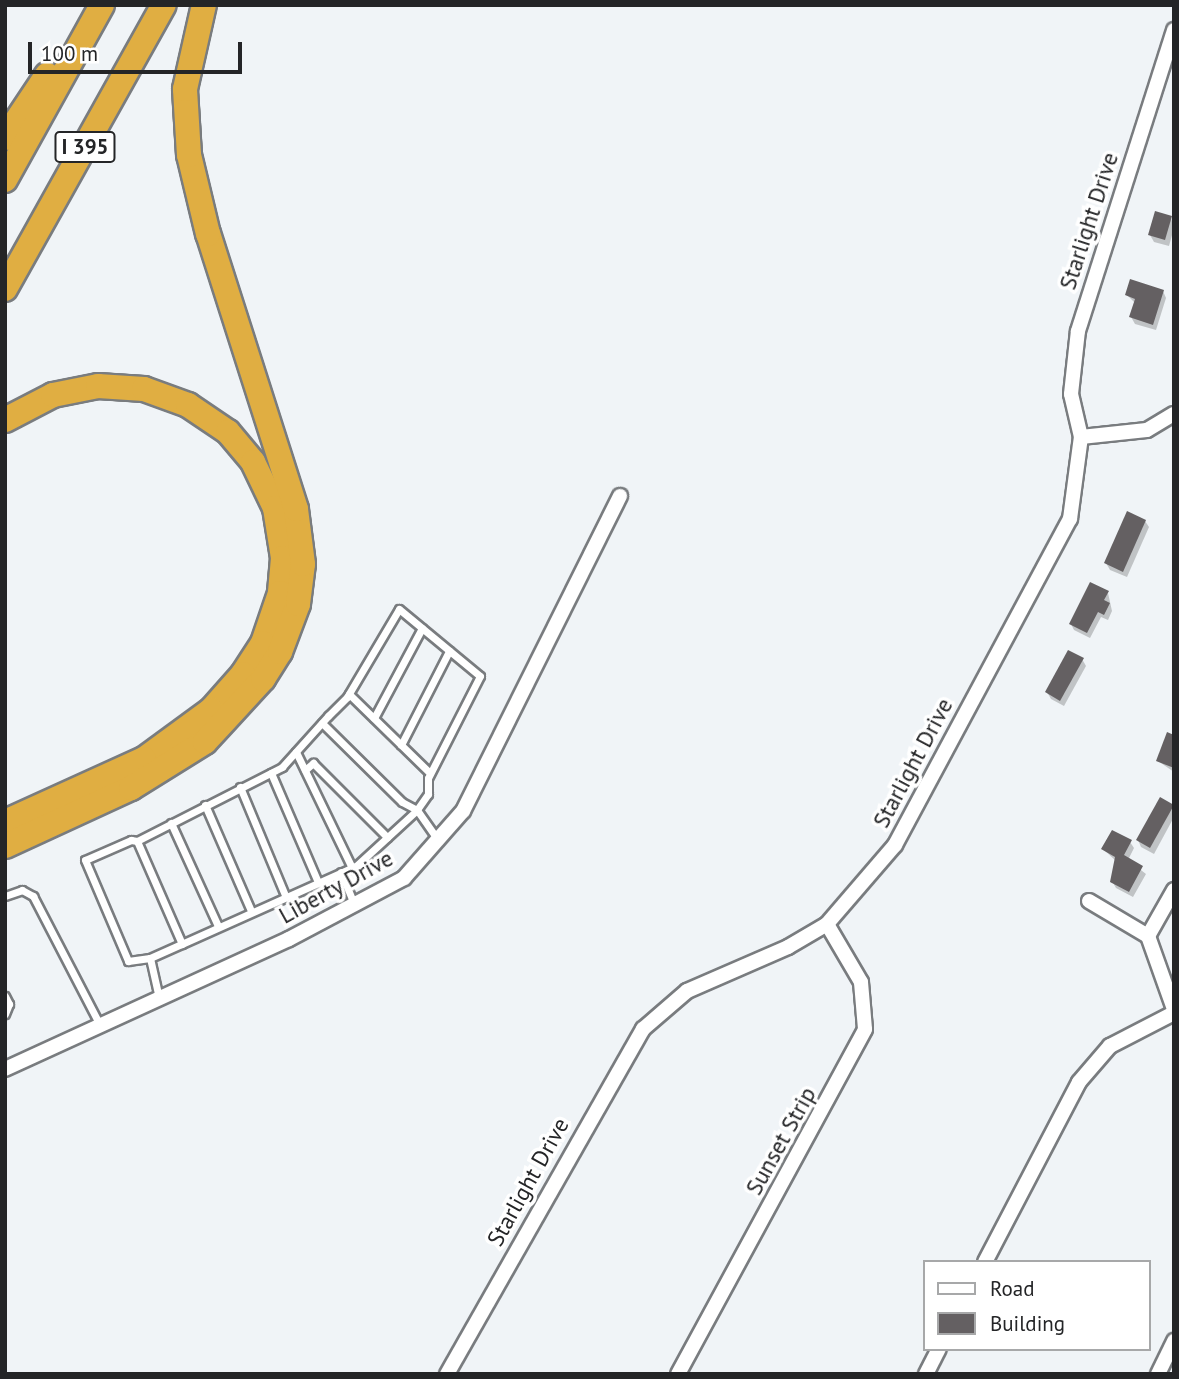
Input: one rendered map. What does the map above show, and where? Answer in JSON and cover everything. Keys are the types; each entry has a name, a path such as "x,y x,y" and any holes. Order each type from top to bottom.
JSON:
{"highway":[{"path":"5,138 94,5"},
{"name":"I 395","path":"5,180 102,5"},
{"name":"I 395","path":"5,289 164,5"},
{"path":"5,846 138,785 205,742 263,679 280,652 298,604 303,564 296,509 202,214 189,155 185,89 204,5"},
{"path":"5,420 53,395 98,386 144,389 188,405 228,432 253,462 275,508 283,558 280,593 268,631 243,674 211,710 144,759 5,822"}],"street":[{"name":"Starlight Drive","path":"447,1374 643,1030 687,991 788,947 827,924 895,845 1070,519 1081,438 1071,394 1078,331 1173,32"},
{"path":"1081,438 1147,430 1174,414"},
{"name":"Liberty Drive","path":"5,1069 355,907 404,878 463,811 620,496"},
{"path":"1148,936 1174,890"},
{"path":"986,1260 1079,1082 1110,1046 1174,1011 1148,936 1089,901"},
{"name":"Sunset Strip","path":"678,1374 865,1029 861,982 827,924"},
{"path":"1158,1374 1174,1341"},
{"path":"926,1374 938,1351"}],"lane":[{"path":"399,608 449,651 480,676 430,773 428,794 417,810 352,868 285,895 150,958 128,961 85,860 131,839 137,841 271,773 296,752 349,694 399,608"},
{"path":"374,718 422,628"},
{"path":"401,744 449,651"},
{"path":"349,694 430,773"},
{"path":"322,723 402,802 417,810 439,841"},
{"path":"296,752 352,868"},
{"path":"305,770 313,763 387,837"},
{"path":"271,773 318,882"},
{"path":"240,787 285,895"},
{"path":"205,805 251,911"},
{"path":"171,823 218,926"},
{"path":"137,841 182,944"},
{"path":"341,873 355,907"},
{"path":"5,896 22,890 33,897 100,1026"},
{"path":"150,958 159,999"},
{"path":"5,996 9,1004 5,1014"}],"building":[{"path":"1155,211 1172,216 1165,240 1148,235"},
{"path":"1130,279 1164,290 1153,325 1129,317 1135,299 1125,295"},
{"path":"1127,511 1146,520 1123,572 1104,563"},
{"path":"1090,582 1109,591 1104,600 1110,603 1104,615 1098,612 1087,633 1069,624"},
{"path":"1068,650 1084,658 1060,701 1045,692"},
{"path":"1167,732 1174,735 1174,768 1156,761"},
{"path":"1160,797 1174,805 1150,848 1136,840"},
{"path":"1112,830 1132,840 1124,855 1143,866 1129,892 1110,882 1115,857 1101,849"}]}
